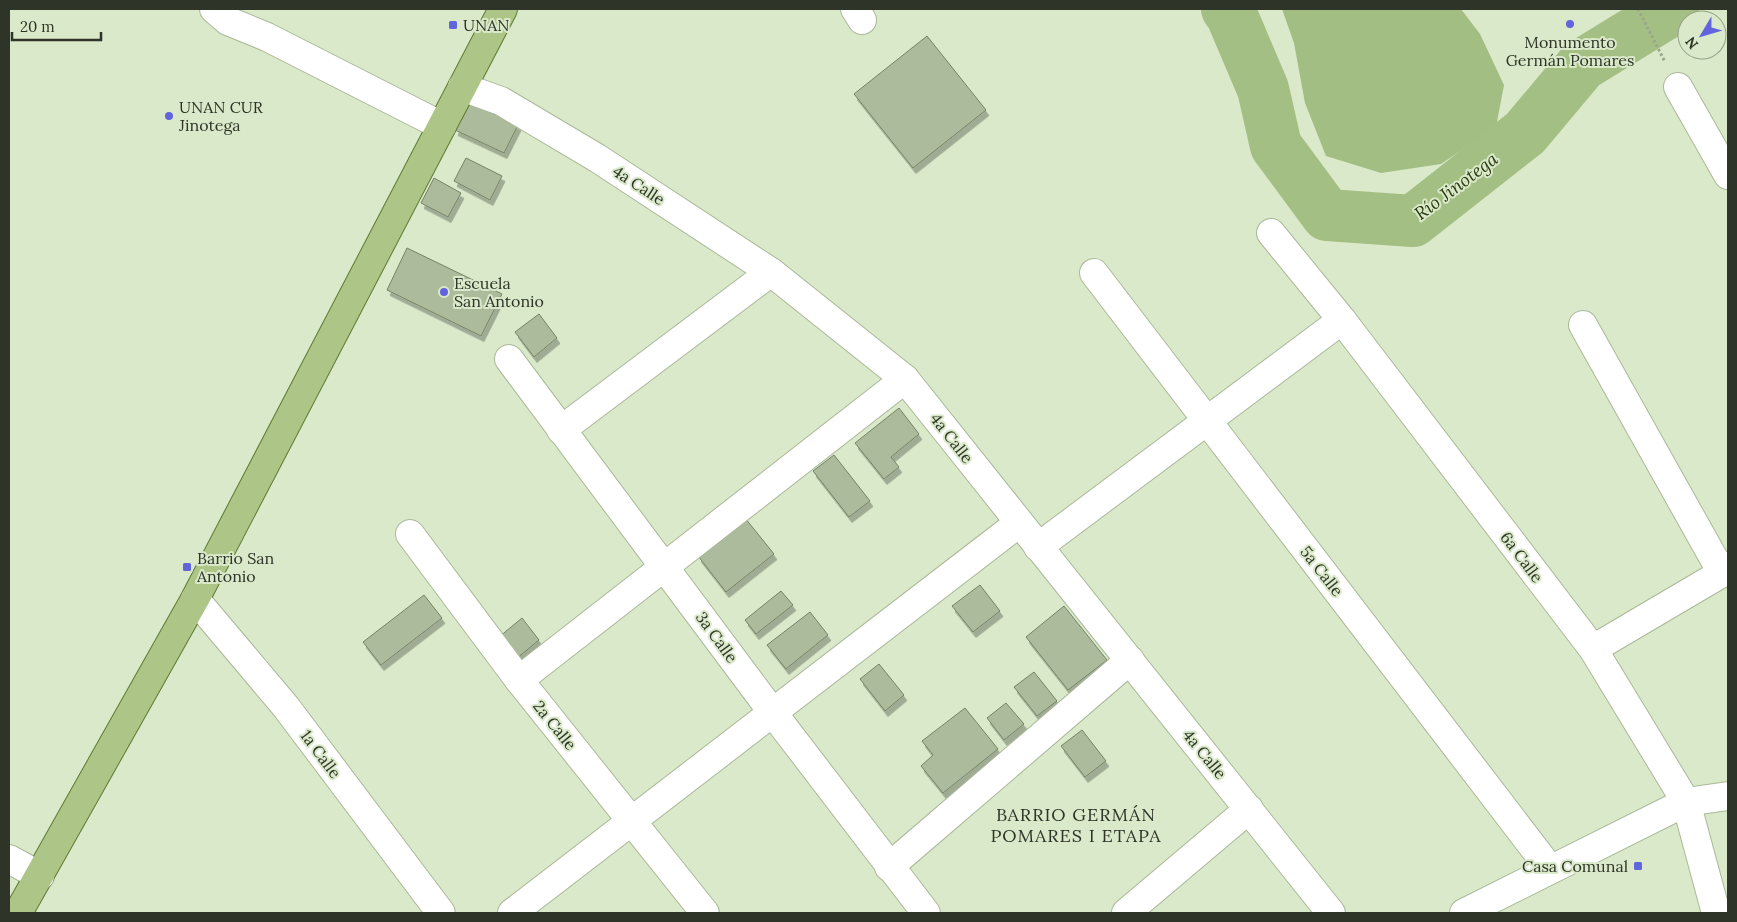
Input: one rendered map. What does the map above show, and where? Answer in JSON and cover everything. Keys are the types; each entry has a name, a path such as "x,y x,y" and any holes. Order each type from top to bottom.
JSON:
{"main road":[{"path":"18,913 195,599 504,9"}],"street":[{"path":"214,9 228,21 267,37 442,126"},
{"name":"4a Calle","path":"462,87 501,101 597,158 771,272 905,379 1331,913"},
{"path":"1678,87 1728,175"},
{"name":"6a Calle","path":"1271,233 1342,320 1593,649 1686,802 1716,913"},
{"path":"561,430 771,272"},
{"name":"5a Calle","path":"1094,273 1550,869"},
{"path":"1038,547 1342,320"},
{"path":"1583,325 1725,569 1593,649"},
{"name":"3a Calle","path":"509,359 926,913"},
{"path":"519,680 905,379"},
{"path":"512,913 1019,523"},
{"name":"2a Calle","path":"410,534 519,680 705,913"},
{"name":"1a Calle","path":"195,599 286,707 441,913"},
{"path":"890,867 1130,660"},
{"path":"1464,913 1686,802 1728,796"},
{"path":"1126,913 1249,809"},
{"path":"9,859 40,876"}],"path":[{"path":"1638,9 1678,87"}],"green space":[{"path":"1282,9 1461,9 1480,34 1504,85 1496,127 1441,164 1381,173 1326,156 1305,103 1294,43"}],"building":[{"path":"927,36 986,110 913,168 854,94"},
{"path":"468,101 518,125 504,153 455,130"},
{"path":"466,158 502,176 490,200 454,181"},
{"path":"434,178 461,193 448,217 421,203"},
{"name":"Escuela San Antonio","path":"407,248 502,294 481,336 387,290"},
{"path":"539,314 557,338 534,357 515,332"},
{"path":"899,408 919,434 891,457 899,467 884,479 855,443"},
{"path":"834,455 870,501 849,517 813,471"},
{"path":"745,518 774,554 726,592 698,556"},
{"path":"980,585 1000,611 973,632 952,606"},
{"path":"781,591 793,605 756,634 745,620"},
{"path":"424,595 442,618 381,665 363,642"},
{"path":"1064,606 1107,660 1068,690 1026,637"},
{"path":"810,612 828,635 786,669 767,645"},
{"path":"522,618 539,640 510,664 493,642"},
{"path":"879,664 904,695 885,711 860,679"},
{"path":"1034,672 1057,701 1037,716 1014,687"},
{"path":"1006,703 1024,724 1004,740 987,718"},
{"path":"965,708 998,749 943,793 921,766 933,755 922,741"},
{"path":"1082,730 1106,761 1085,777 1061,746"}],"waterway":[{"name":"Río Jinotega","path":"1227,9 1232,16 1263,89 1276,146 1327,215 1413,221 1525,133 1582,65 1673,9"}],"place":[{"name":"Monumento Germán Pomares","path":"1570,24"},
{"name":"UNAN","path":"453,25"},
{"name":"UNAN CUR Jinotega","path":"169,116"},
{"name":"Escuela San Antonio","path":"444,292"},
{"name":"Barrio San Antonio","path":"187,567"},
{"name":"Casa Comunal","path":"1638,866"}],"district":[{"name":"BARRIO GERMÁN POMARES I ETAPA","path":"1076,824"}]}
